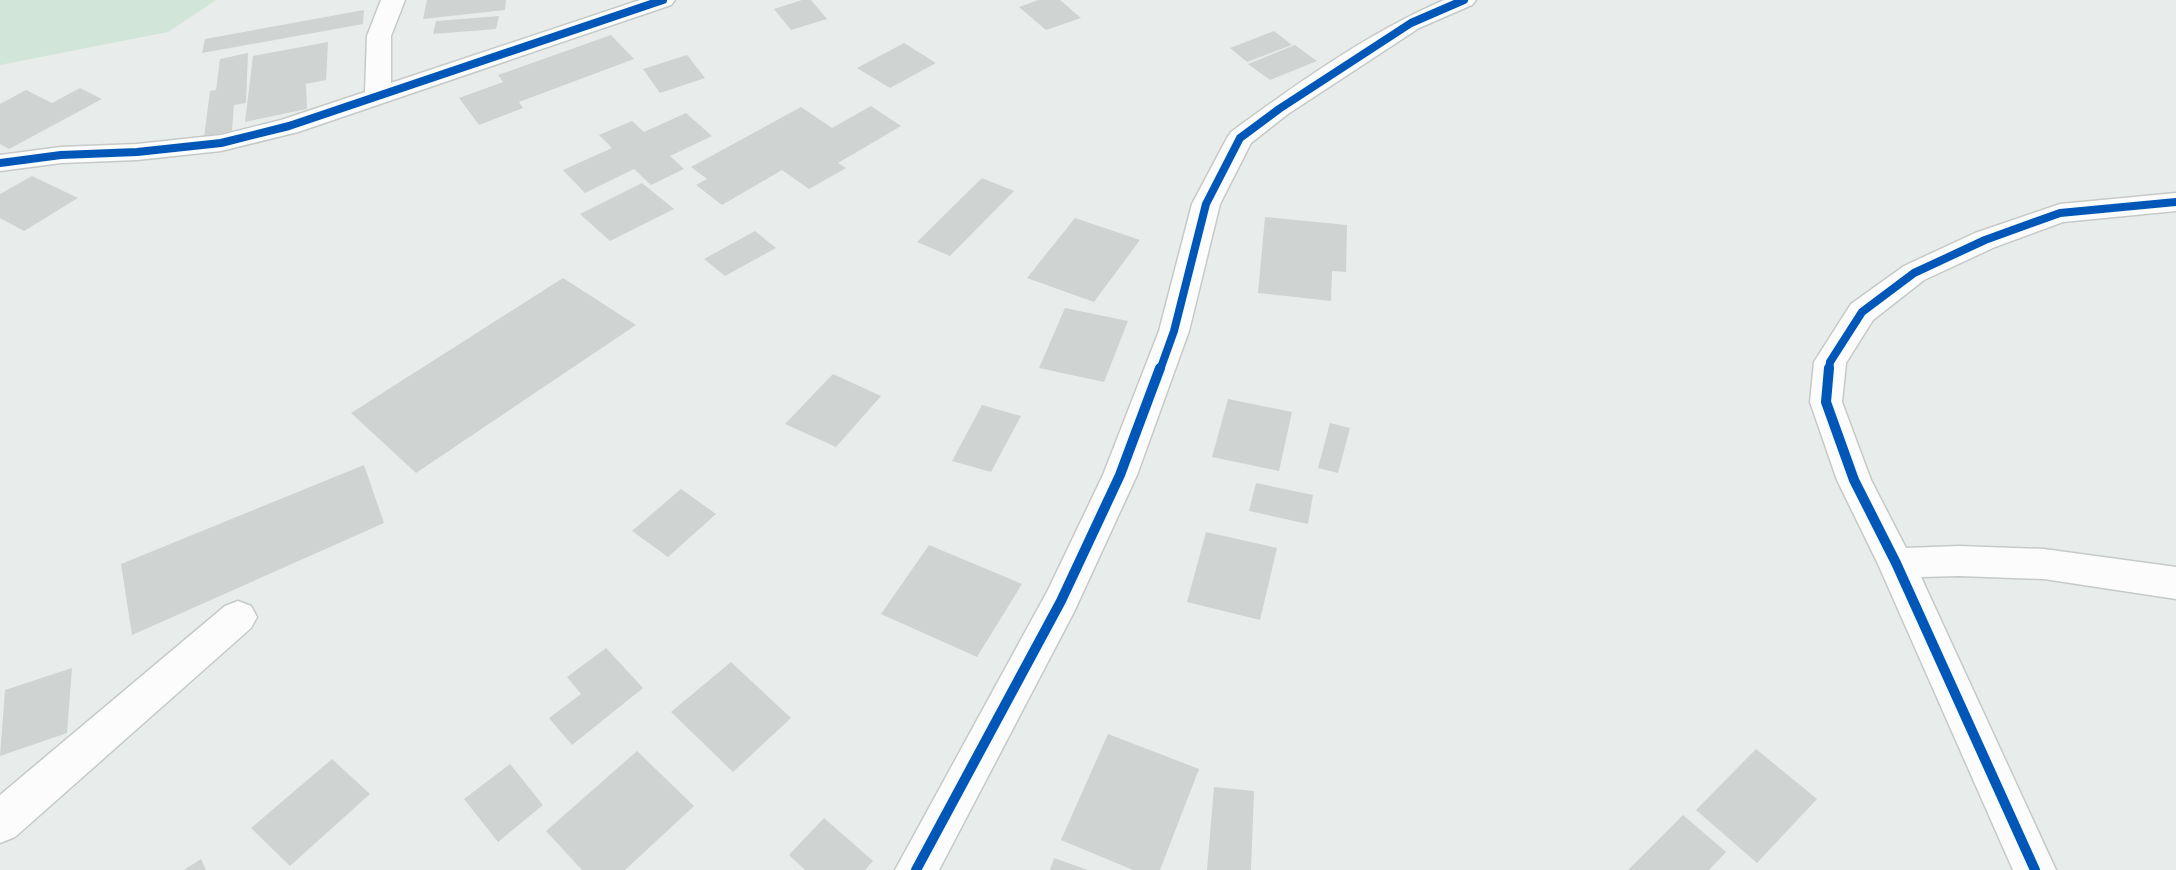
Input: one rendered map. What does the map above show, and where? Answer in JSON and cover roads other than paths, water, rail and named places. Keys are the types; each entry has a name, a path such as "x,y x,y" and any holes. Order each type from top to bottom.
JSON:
{"street":[{"path":"378,96 379,36 393,0"},
{"path":"0,163 62,155 137,152 221,143 289,126 663,0"},
{"path":"916,870 1061,601 1120,475 1174,331 1206,204 1240,138 1411,22 1464,0"},
{"path":"2035,870 1896,563 1854,480 1826,402 1830,362 1862,312 1914,273 1984,240 2060,213 2176,202"},
{"path":"1896,563 1959,561 2044,564 2176,583"},
{"path":"0,822 238,617"}]}
